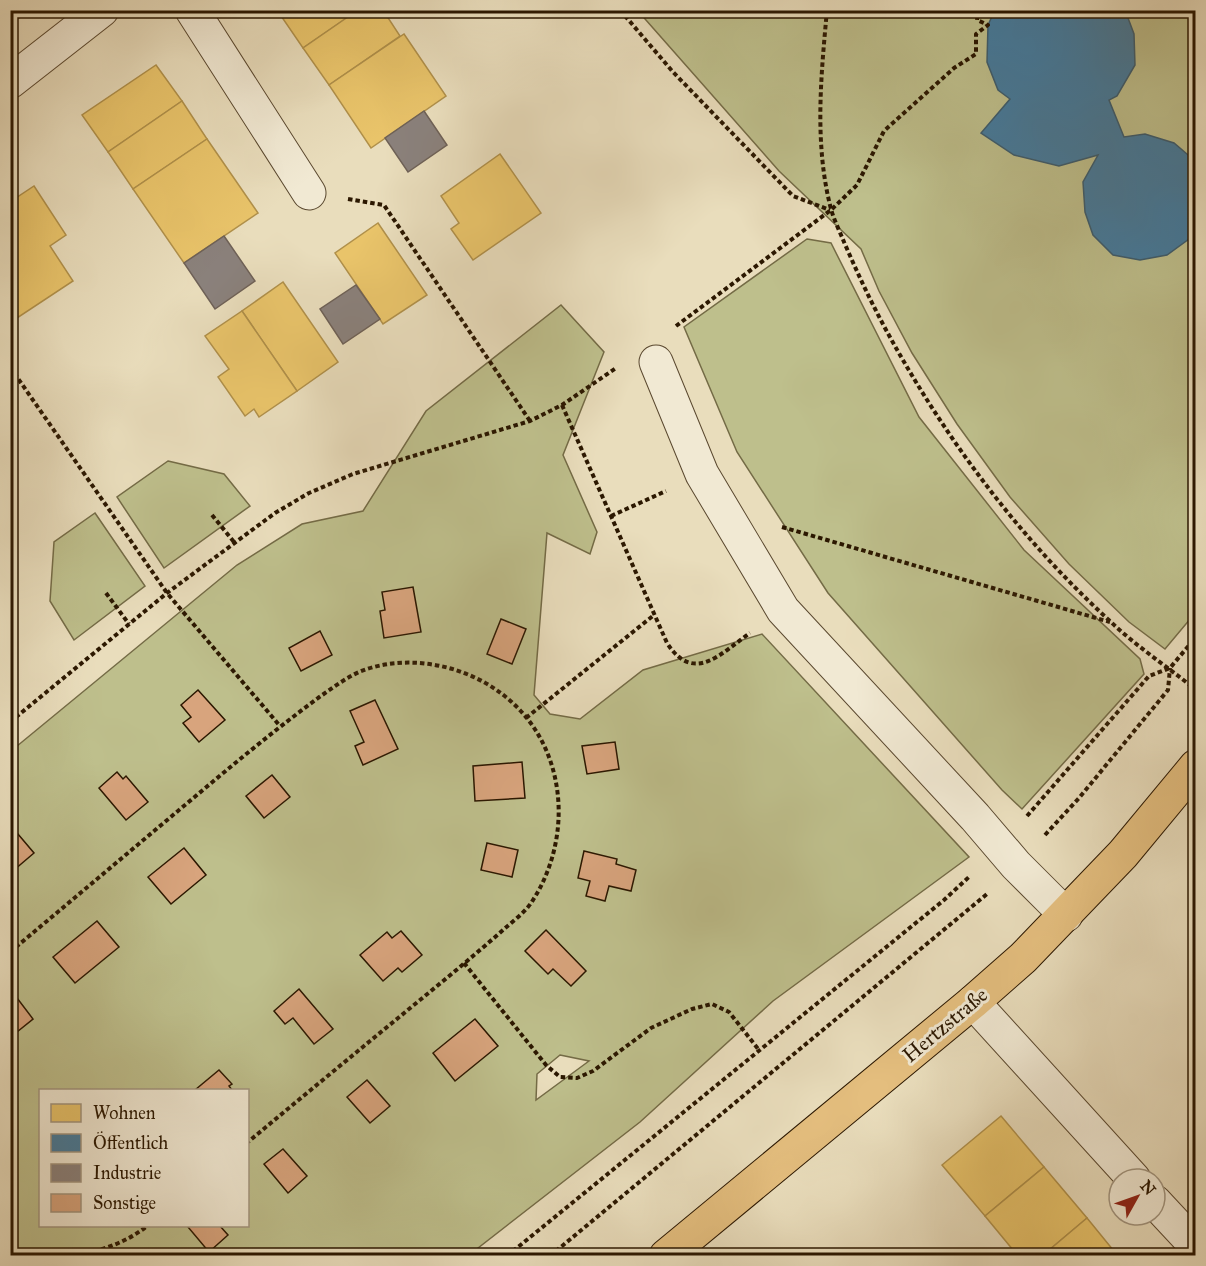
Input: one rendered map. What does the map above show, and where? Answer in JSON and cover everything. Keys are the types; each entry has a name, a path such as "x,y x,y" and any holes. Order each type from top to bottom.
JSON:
{"main road":[{"name":"Hertzstraße","path":"669,1255 1023,958 1123,854 1196,766"}],"street":[{"path":"10,82 102,10"},
{"path":"192,10 309,193"},
{"path":"656,362 702,474 783,610 975,817 1008,856 1066,915"},
{"path":"973,1002 1123,1167"},
{"path":"1167,1215 1196,1246"}],"path":[{"path":"620,10 673,72 793,196 831,210"},
{"path":"828,10 820,87 821,152 831,210 864,289 899,354 957,448 1001,505 1047,558 1110,622 1196,690"},
{"path":"670,330 831,210 857,185 884,131 954,68 976,54 976,34 988,25 977,20 978,10"},
{"path":"309,193 384,205 530,421"},
{"path":"10,722 167,593 275,513 309,493 353,474 530,421 562,405 621,365"},
{"path":"10,367 167,593 280,726"},
{"path":"562,405 667,644 675,656 687,662 702,664 712,660 783,610"},
{"path":"611,516 702,474"},
{"path":"212,515 234,542"},
{"path":"740,539 770,524 1110,622"},
{"path":"106,593 129,624"},
{"path":"526,718 654,615"},
{"path":"550,1256 988,893 1008,856 1149,676 1170,668 1196,637"},
{"path":"10,952 280,726 359,672 381,666 411,663 438,665 475,676 512,701 539,734 556,777 560,820 556,845 551,863 532,902 464,963 249,1141"},
{"path":"507,1256 944,900 1008,856 1079,798 1168,690 1170,668"},
{"path":"464,963 546,1065 561,1077 577,1078 593,1071 651,1028 692,1009 712,1005 729,1012 759,1050"},
{"path":"72,1256 116,1244 145,1227"},
{"path":"10,1249 35,1256"}],"green space":[{"path":"638,11 1195,11 1196,612 1165,649 1129,622 1069,564 1010,497 957,424 912,353 879,291 861,249 779,171"},
{"path":"807,239 831,243 919,417 1024,550 1140,659 1144,674 1022,809 1002,790 828,593 737,452 684,327"},
{"path":"561,305 604,352 563,455 597,532 590,554 547,533 534,695 550,714 580,719 643,670 762,634 969,857 773,1001 640,1122 469,1255 11,1256 11,751 237,565 302,524 363,511 426,411","holes":["560,1055 589,1061 536,1100 537,1074"]},
{"path":"168,461 224,474 250,506 164,568 117,497"},
{"path":"95,513 145,586 74,640 50,601 54,542"}],"building: Wohnen":[{"path":"10,10 33,10 10,23"},
{"path":"277,10 358,10 303,48"},
{"path":"358,10 383,10 400,36 329,85 303,48"},
{"path":"404,34 446,96 371,148 329,85"},
{"path":"156,65 182,101 108,152 82,115"},
{"path":"182,101 207,139 133,189 108,152"},
{"path":"207,139 258,213 184,263 133,189"},
{"path":"500,154 541,213 473,260 451,229 459,223 441,196"},
{"path":"34,186 66,235 50,246 73,281 14,320 10,316 10,202"},
{"path":"378,223 427,295 383,324 335,253"},
{"path":"283,282 338,362 297,391 242,311"},
{"path":"242,311 297,391 259,417 254,409 245,416 218,377 229,369 205,336"},
{"path":"1001,1116 1044,1167 985,1216 942,1165"},
{"path":"1044,1167 1087,1218 1042,1256 1018,1256 985,1216"},
{"path":"1087,1218 1118,1256 1042,1256"}],"building: Öffentlich":[{"path":"995,10 1125,10 1134,34 1135,65 1117,96 1109,100 1124,137 1145,134 1174,143 1194,160 1196,227 1189,239 1167,255 1140,260 1113,255 1093,235 1085,212 1083,182 1098,155 1059,166 1014,155 981,133 1010,99 998,90 987,62 988,25"}],"building: Industrie":[{"path":"424,111 447,145 408,172 385,138"},
{"path":"224,236 255,281 215,309 184,263"},
{"path":"356,285 380,319 343,344 320,309"}],"building: Sonstige":[{"path":"413,587 421,632 384,638 380,611 385,610 382,592"},
{"path":"501,619 526,629 512,664 487,654"},
{"path":"320,631 332,655 301,671 289,648"},
{"path":"198,690 225,720 199,742 183,723 191,717 181,705"},
{"path":"375,700 398,749 363,765 355,746 364,742 350,711"},
{"path":"615,742 619,769 587,774 582,746"},
{"path":"522,762 525,798 475,801 473,766"},
{"path":"117,772 123,779 126,776 148,802 126,820 99,788"},
{"path":"272,775 290,797 264,818 246,796"},
{"path":"12,827 34,853 14,870 10,866 10,829"},
{"path":"487,843 518,850 512,877 481,870"},
{"path":"184,848 206,875 171,904 148,877"},
{"path":"584,851 617,859 616,864 636,870 631,891 609,886 605,901 586,896 590,881 578,878"},
{"path":"97,921 119,947 75,983 53,957"},
{"path":"546,930 586,971 571,986 553,969 548,974 525,951"},
{"path":"401,931 422,955 402,972 398,968 383,981 360,955 387,932 392,938"},
{"path":"299,989 333,1029 314,1044 293,1018 285,1024 274,1011"},
{"path":"14,994 33,1019 12,1036 10,1033 10,997"},
{"path":"475,1019 498,1046 455,1081 433,1053"},
{"path":"219,1070 232,1084 229,1086 231,1089 196,1089"},
{"path":"367,1080 390,1106 370,1123 347,1097"},
{"path":"283,1149 307,1176 288,1193 264,1164"},
{"path":"188,1227 221,1227 228,1235 209,1252"}]}
